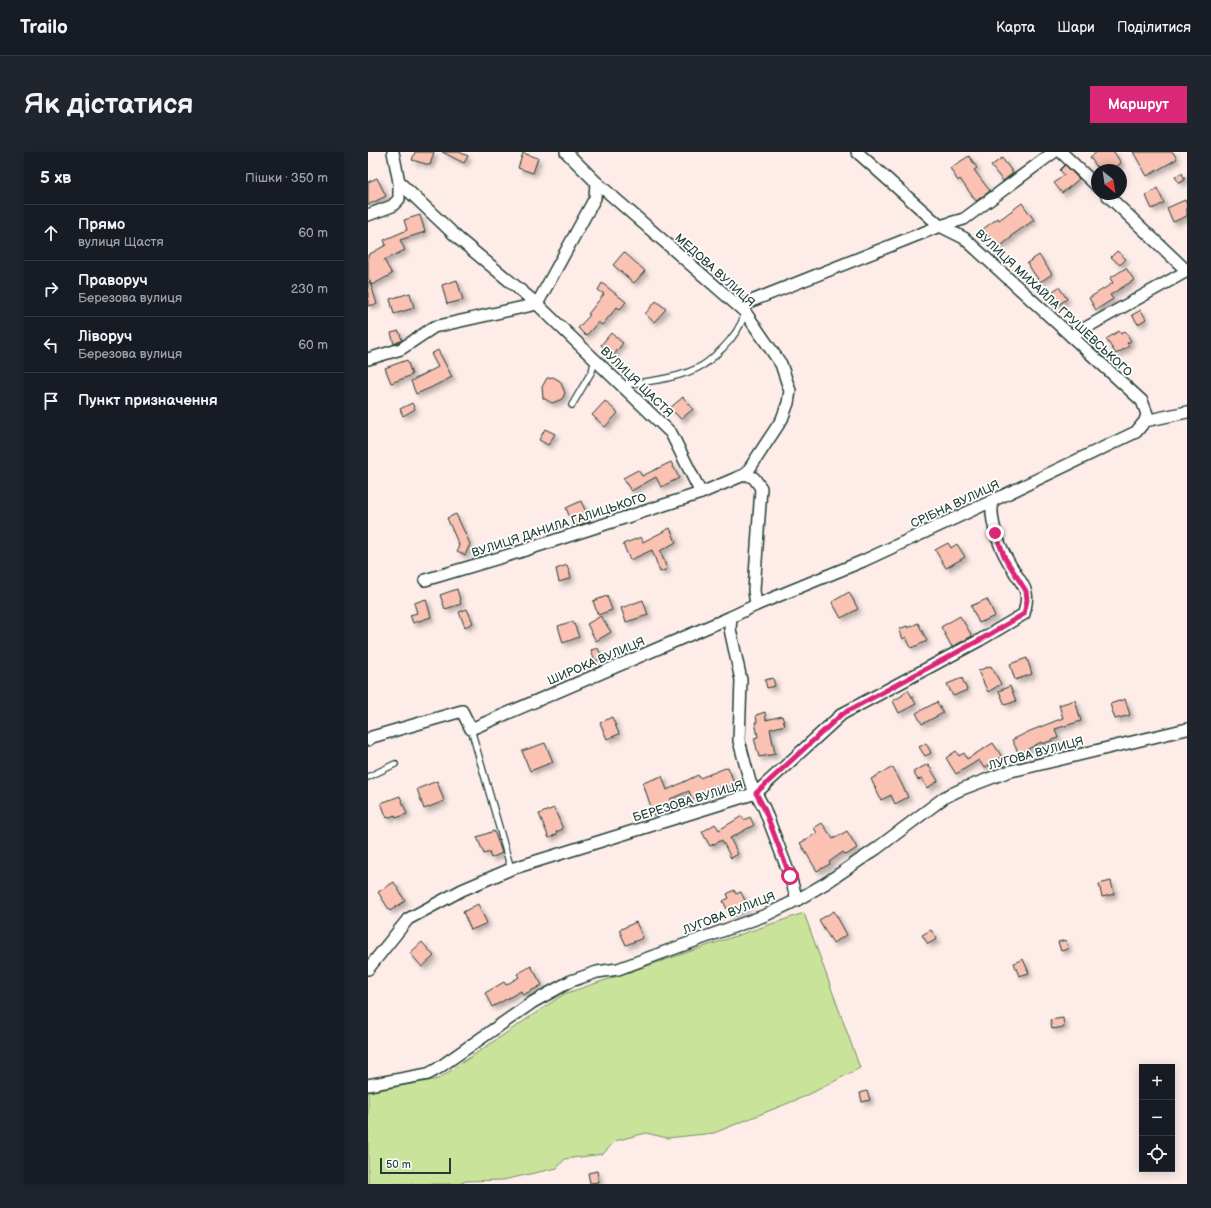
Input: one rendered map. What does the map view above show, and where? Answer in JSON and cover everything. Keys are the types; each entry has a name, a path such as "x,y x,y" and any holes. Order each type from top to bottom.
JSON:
{"street":[{"path":"368,215 392,206 399,199 400,182 393,152"},
{"name":"МЕДОВА ВУЛИЦЯ","path":"566,152 596,182 742,309 781,364 790,391 788,403 782,419 746,474"},
{"name":"ВУЛИЦЯ МИХАЙЛА ГРУШЕВСЬКОГО","path":"857,152 940,226 964,238 1142,401 1146,414 1145,422"},
{"path":"742,309 940,226 964,219 1054,152"},
{"path":"1061,152 1091,180"},
{"name":"ВУЛИЦЯ ЩАСТЯ","path":"400,182 460,240 537,304 671,432 701,493"},
{"path":"368,359 401,349 434,327 537,304 595,198 596,182"},
{"path":"1071,336 1187,271 1112,200"},
{"name":"СРІБНА ВУЛИЦЯ","path":"731,617 756,605 863,561 992,502 1136,432 1145,422 1187,412"},
{"path":"701,493 746,474 754,478 761,488 754,590 756,605"},
{"name":"ВУЛИЦЯ ДАНИЛА ГАЛИЦЬКОГО","path":"425,580 519,552 701,493"},
{"name":"БЕРЕЗОВА ВУЛИЦЯ","path":"368,969 408,919 462,890 512,869 756,793 842,714 980,640 1024,614 1027,600 1026,591 1005,558 995,533 991,510 992,502"},
{"path":"731,617 730,629 741,680 739,741 750,782 764,808 785,862 797,900"},
{"name":"ШИРОКА ВУЛИЦЯ","path":"471,729 731,617"},
{"path":"368,740 372,737 462,711 471,729"},
{"name":"ЛУГОВА ВУЛИЦЯ","path":"368,1084 428,1074 533,1002 571,981 597,972 618,969 766,914 797,900 826,883 876,849 945,797 962,789 1007,772 1187,729"}],"lane":[{"path":"622,386 676,375 694,370 703,365 730,340 739,327 742,309"},
{"path":"572,405 592,372 595,360"},
{"path":"471,729 512,869"},
{"path":"368,777 395,764"}],"green space":[{"path":"804,913 860,1068 806,1096 714,1133 667,1138 646,1133 615,1141 603,1154 565,1159 557,1168 503,1180 466,1181 459,1184 368,1184 368,1092 438,1079 564,994"}],"building":[{"path":"415,152 434,152 430,165 412,160"},
{"path":"442,152 459,152 468,156 464,163"},
{"path":"1097,152 1114,152 1121,163 1095,164 1090,157"},
{"path":"1133,152 1173,152 1177,159 1147,176"},
{"path":"523,153 538,158 533,173 518,168"},
{"path":"969,156 977,168 974,170 990,191 976,201 960,179 958,181 950,168"},
{"path":"1002,158 1013,173 1003,181 991,166"},
{"path":"1065,165 1079,179 1062,193 1054,183 1064,175 1060,170"},
{"path":"1182,173 1185,180 1179,183 1175,177"},
{"path":"377,178 386,196 368,205 368,182"},
{"path":"1157,188 1164,203 1152,209 1146,196"},
{"path":"1185,200 1187,205 1187,216 1173,222 1167,208"},
{"path":"1022,203 1034,220 1011,236 1012,237 998,248 983,229 998,218 999,220"},
{"path":"420,215 425,232 400,240 405,250 384,260 392,274 372,285 368,278 368,255 386,245 384,240 407,230 404,220"},
{"path":"1117,251 1126,259 1120,265 1111,257"},
{"path":"624,252 645,271 634,283 613,265"},
{"path":"1039,255 1052,274 1040,282 1027,263"},
{"path":"1126,268 1134,280 1110,295 1113,299 1096,310 1089,298 1113,283 1110,278"},
{"path":"457,280 463,300 447,304 442,285"},
{"path":"368,282 370,282 377,304 368,306"},
{"path":"602,283 626,302 620,309 617,307 602,325 598,322 586,336 578,328 590,315 588,314 604,294 598,290"},
{"path":"1059,287 1067,299 1055,307 1047,295"},
{"path":"410,293 414,308 394,314 390,299"},
{"path":"656,301 666,309 654,322 645,314"},
{"path":"1141,310 1146,319 1138,324 1132,315"},
{"path":"399,331 402,340 394,344 391,333"},
{"path":"1119,331 1121,334 1125,331 1131,341 1127,343 1129,346 1116,354 1106,339"},
{"path":"611,333 623,343 613,356 601,345"},
{"path":"438,350 452,377 416,394 411,381 438,367 431,354"},
{"path":"407,360 412,375 391,383 385,368"},
{"path":"553,377 560,381 565,393 562,399 552,403 543,398 542,387 547,378"},
{"path":"683,397 693,409 681,419 670,408"},
{"path":"605,401 618,413 605,427 592,415"},
{"path":"412,403 415,409 403,416 400,409"},
{"path":"545,429 555,434 548,445 539,440"},
{"path":"671,462 679,478 661,487 656,477 631,491 623,478 638,470 642,476"},
{"path":"581,501 590,521 574,527 566,508"},
{"path":"456,514 470,544 465,555 457,551 459,545 447,518"},
{"path":"670,528 676,542 660,551 667,569 660,572 652,550 630,560 623,544 641,537 643,542"},
{"path":"948,543 951,548 957,544 965,557 946,568 935,550"},
{"path":"567,565 571,578 559,582 556,569"},
{"path":"457,589 461,604 445,609 440,595"},
{"path":"849,592 858,609 841,618 832,602"},
{"path":"607,596 612,610 598,615 593,601"},
{"path":"426,599 431,617 413,623 410,615 417,613 414,603"},
{"path":"987,599 995,616 979,623 971,606"},
{"path":"643,600 648,615 626,622 621,608"},
{"path":"467,609 473,623 465,627 459,612"},
{"path":"601,616 611,632 596,641 587,624"},
{"path":"960,616 972,636 952,647 941,627"},
{"path":"573,621 579,637 563,643 558,626"},
{"path":"918,623 927,641 911,648 906,637 903,639 899,629 907,626 908,628"},
{"path":"598,648 602,658 595,661 591,650"},
{"path":"1027,658 1032,674 1015,680 1010,664"},
{"path":"991,666 1001,684 988,692 978,671"},
{"path":"773,678 775,686 767,688 765,680"},
{"path":"962,678 967,690 953,696 947,684"},
{"path":"1010,686 1016,701 1005,705 999,691"},
{"path":"908,690 916,704 899,713 893,701"},
{"path":"1125,699 1130,715 1115,719 1110,704"},
{"path":"1075,700 1081,721 1055,729 1058,738 1042,744 1041,742 1019,754 1012,740 1063,718 1059,705"},
{"path":"937,702 943,713 922,724 916,713"},
{"path":"765,712 766,720 782,716 785,725 770,729 775,754 759,757 754,738 758,737 755,722 757,722 756,715"},
{"path":"612,717 619,734 607,739 600,723"},
{"path":"545,743 553,762 530,771 522,751"},
{"path":"926,743 931,753 925,756 919,747"},
{"path":"993,743 1002,757 984,768 979,760 956,774 946,758 956,751 959,756 964,753 967,759"},
{"path":"928,764 938,781 927,788 922,778 918,780 913,772"},
{"path":"728,767 735,785 719,791 718,787 692,799 689,791 670,799 674,810 654,816 643,783 662,776 667,790 698,775 700,778"},
{"path":"893,767 908,797 895,804 891,795 881,800 871,779"},
{"path":"437,781 444,801 424,809 417,789"},
{"path":"400,796 407,814 396,818 395,815 387,818 381,803"},
{"path":"554,808 563,829 556,832 557,834 549,838 539,814"},
{"path":"742,816 744,820 750,817 754,825 730,838 738,854 731,858 722,840 710,846 702,832 715,824 719,830"},
{"path":"822,823 833,839 847,831 857,848 846,855 843,852 829,862 830,864 817,871 800,843 817,833 814,828"},
{"path":"494,831 502,853 491,858 489,852 484,854 477,837"},
{"path":"1111,881 1114,894 1102,897 1099,884"},
{"path":"394,882 405,901 390,911 378,892"},
{"path":"734,890 736,894 741,892 748,907 730,915 723,901 729,898 727,894"},
{"path":"478,904 487,923 471,930 463,912"},
{"path":"834,911 847,935 833,943 819,920"},
{"path":"636,922 643,938 626,945 619,930"},
{"path":"931,930 937,939 928,944 922,935"},
{"path":"1066,940 1068,949 1061,951 1058,942"},
{"path":"422,942 434,956 422,967 410,953"},
{"path":"1023,959 1029,973 1019,976 1014,963"},
{"path":"531,966 542,985 523,995 521,991 492,1007 485,993 504,982 506,985 519,977 517,974"},
{"path":"1063,1018 1064,1027 1052,1029 1050,1020"},
{"path":"867,1091 870,1100 862,1102 860,1093"},
{"path":"597,1171 599,1182 590,1183 588,1173"}],"route":[{"path":"790,876 764,808 756,793 842,714 980,640 1024,614 1027,600 1026,591 1005,558 995,533"}]}
